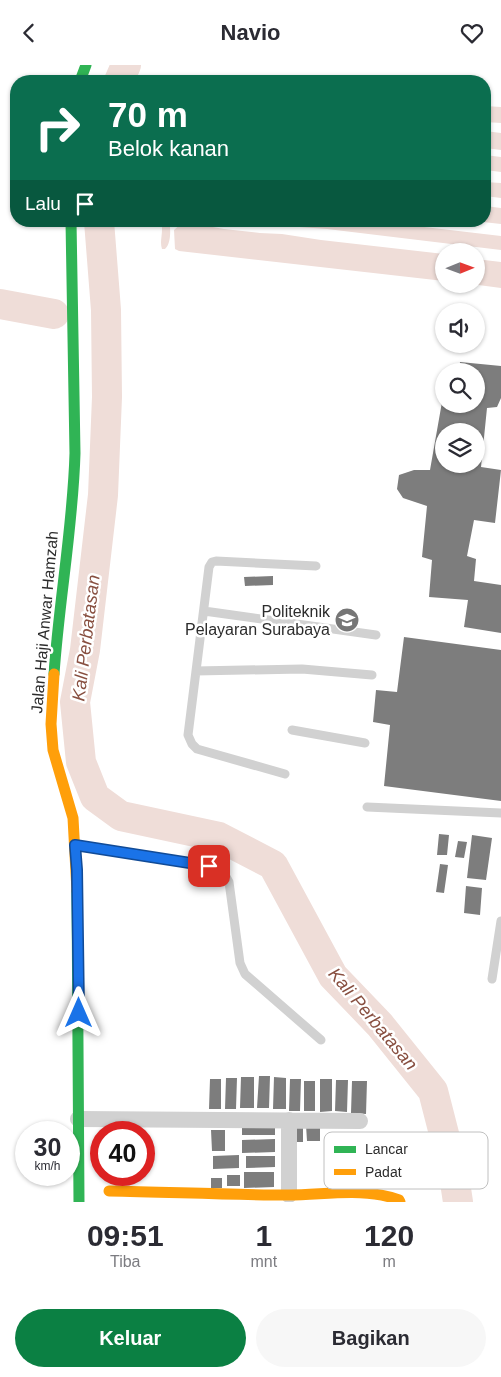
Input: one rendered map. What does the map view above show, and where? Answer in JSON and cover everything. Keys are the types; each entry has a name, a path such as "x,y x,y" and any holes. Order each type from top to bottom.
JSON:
{"street":[{"name":"Jalan Haji Anwar Hamzah","path":"71,227 74,487 56,643 51,724 53,750 73,818 75,845 79,977 79,1202"},
{"path":"78,1119 90,1122"},
{"path":"155,1124 289,1120 360,1121"},
{"path":"289,1120 289,1195"},
{"path":"109,1189 289,1195 364,1194 394,1197 400,1202"}],"lane":[{"path":"285,774 197,749 192,744 188,735 209,567 216,561 316,566"},
{"path":"204,611 376,635"},
{"path":"196,671 302,669 372,675"},
{"path":"292,730 365,743"},
{"path":"367,807 501,813"},
{"path":"75,845 209,866 222,870 230,882 240,963 245,973 321,1040"},
{"path":"492,979 501,921"}],"shaded area":[{"path":"491,106 501,107 501,123 491,122"},
{"path":"491,132 501,133 501,150 491,149"},
{"path":"491,156 501,157 501,172 491,171"},
{"path":"491,182 501,183 501,198 491,197"},
{"path":"491,207 501,208 501,224 491,223"},
{"path":"162,227 170,227 169,240 165,249 162,249 161,246"},
{"path":"177,227 213,227 282,234 435,253 435,280 179,251 175,249 174,230"},
{"path":"299,227 424,227 501,236 501,250 485,248 485,243 443,243"},
{"path":"485,260 501,262 501,288 485,286"}],"building":[{"path":"485,364 501,366 501,398 497,407 487,408 485,428 485,423 438,423 440,413 485,413"},
{"path":"435,442 435,473 485,473 485,468 501,470 495,523 474,520 467,556 476,559 474,581 501,585 501,633 464,627 468,600 429,597 432,560 422,557 427,506 403,498 397,489 399,475 414,470 430,470"},
{"path":"273,576 273,585 245,586 244,577"},
{"path":"404,637 501,650 501,801 384,786 390,725 373,722 376,690 397,692"},
{"path":"439,834 449,835 447,855 437,855"},
{"path":"472,835 492,838 486,880 467,878"},
{"path":"458,841 467,842 464,858 455,857"},
{"path":"440,864 448,865 444,893 436,892"},
{"path":"466,886 482,888 480,915 464,913"},
{"path":"259,1076 270,1076 269,1108 257,1108"},
{"path":"241,1077 254,1077 254,1108 240,1108"},
{"path":"274,1077 286,1078 286,1109 273,1109"},
{"path":"226,1078 237,1078 236,1109 225,1109"},
{"path":"210,1079 221,1079 221,1109 209,1109"},
{"path":"290,1079 301,1079 300,1111 289,1111"},
{"path":"320,1079 332,1079 332,1111 320,1112"},
{"path":"336,1080 348,1080 347,1112 335,1111"},
{"path":"304,1081 315,1081 315,1111 304,1111"},
{"path":"352,1081 367,1081 366,1114 351,1113"},
{"path":"275,1122 275,1135 242,1135 242,1123"},
{"path":"294,1124 303,1124 303,1142 294,1142"},
{"path":"320,1124 320,1141 307,1141 306,1125"},
{"path":"211,1130 225,1130 225,1151 212,1151"},
{"path":"275,1139 275,1152 242,1153 242,1140"},
{"path":"239,1155 239,1168 213,1169 213,1156"},
{"path":"246,1156 275,1156 275,1167 246,1168"},
{"path":"244,1172 274,1172 274,1187 244,1188"},
{"path":"227,1175 240,1175 240,1186 227,1186"},
{"path":"211,1178 222,1178 222,1188 211,1188"}],"waterway":[{"name":"Kali Perbatasan","path":"122,75 126,65"},
{"name":"Kali Perbatasan","path":"99,227 106,310 107,397 103,495 85,650 75,702 81,762 95,797 121,816 219,837 273,865 333,976 380,1025 433,1091 444,1132"},
{"path":"0,304 54,314"},
{"name":"Kali Perbatasan","path":"456,1189 458,1202"}],"traffic: fast":[{"path":"82,75 86,65"},
{"path":"54,674 74,481 71,227"},
{"path":"77,891 79,1202"}],"traffic: slow":[{"path":"54,674 51,724 53,750 73,818 77,891"},
{"path":"109,1191 266,1195 359,1193 386,1196 400,1202"}],"place":[{"name":"Politeknik Pelayaran Surabaya","path":"347,620"}],"route":[{"path":"79,1013 75,845 209,866"}]}
